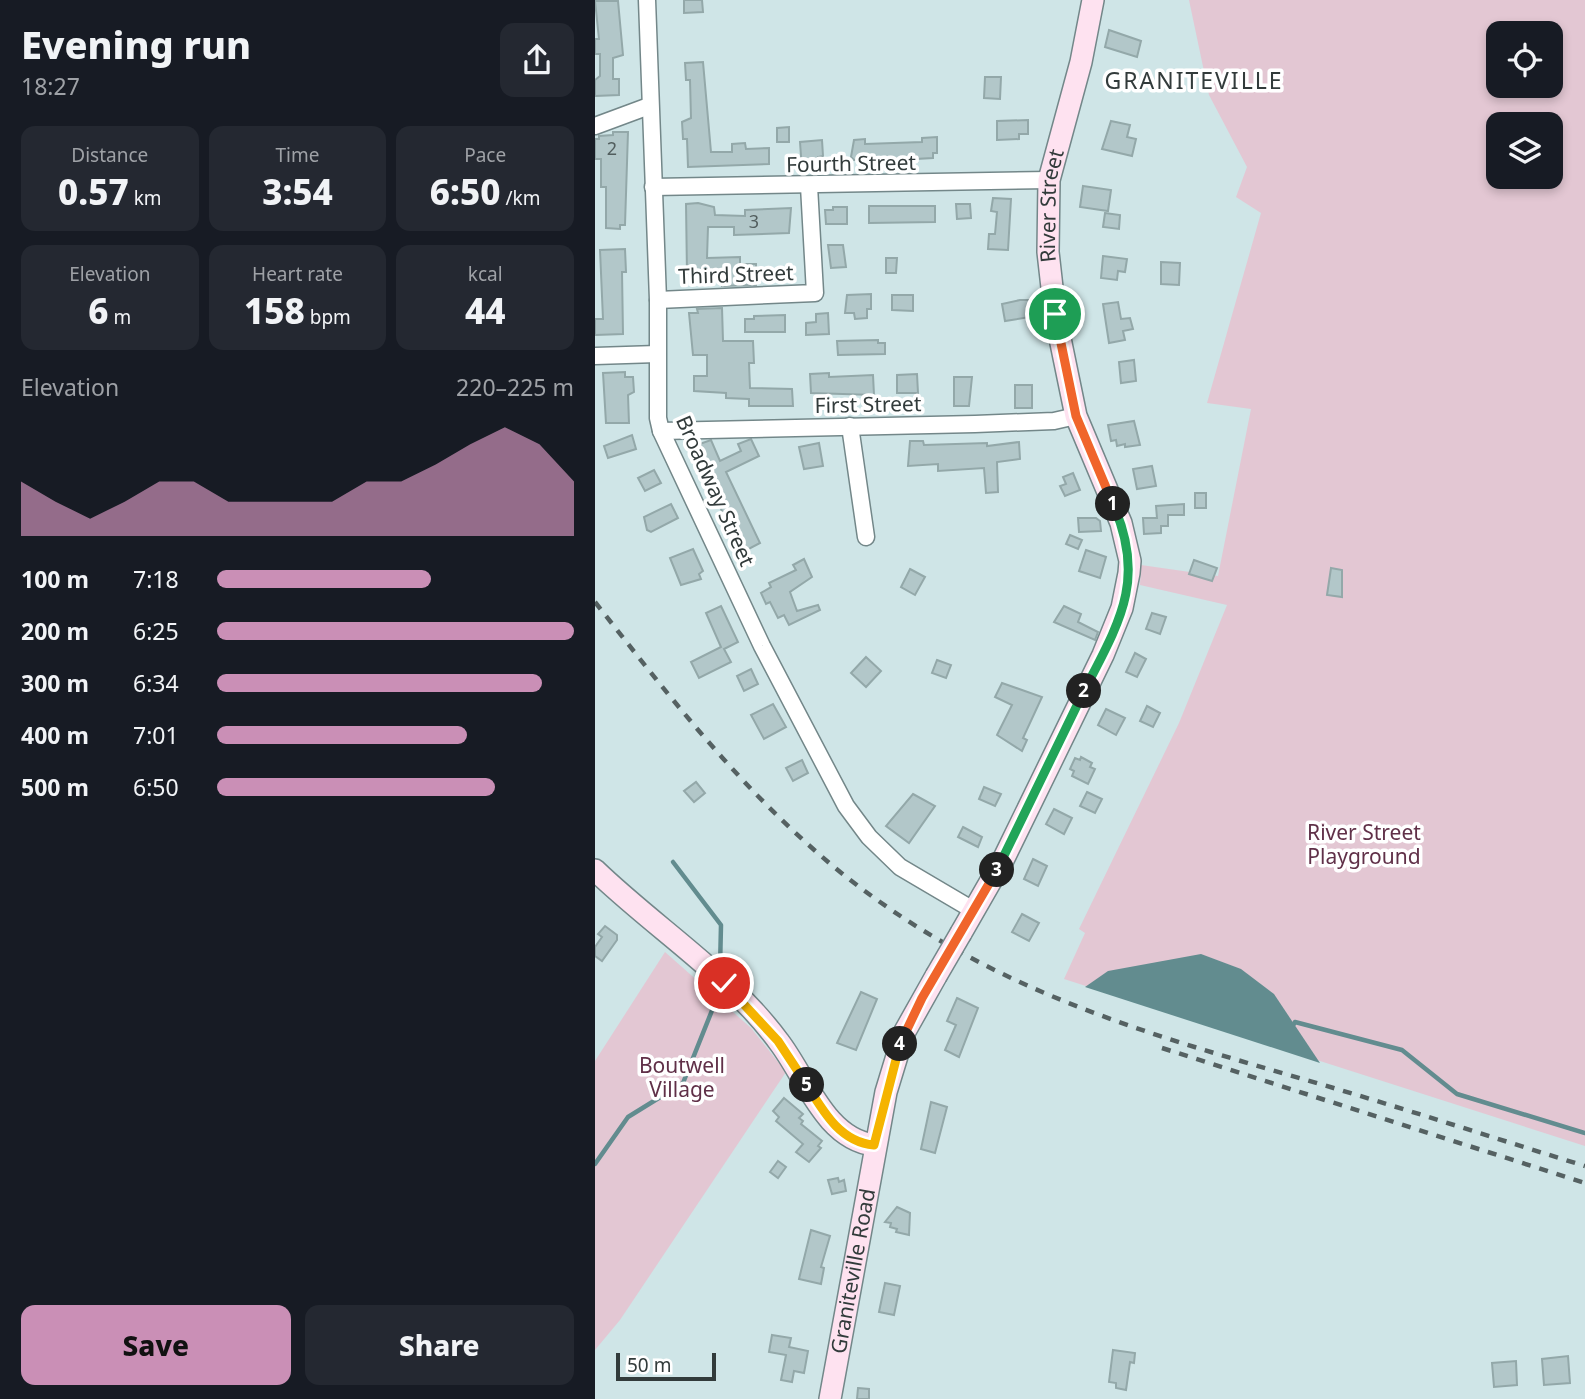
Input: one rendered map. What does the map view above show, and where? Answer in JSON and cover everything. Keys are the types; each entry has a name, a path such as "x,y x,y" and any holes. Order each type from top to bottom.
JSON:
{"main road":[{"name":"River Street","path":"874,1145 897,1051 912,1016 1004,858 1103,655 1125,599 1131,561 1121,523 1076,416 1050,274 1049,180 1081,62 1093,0"},
{"path":"595,870 724,983 766,1026 831,1121 856,1140 874,1145"},
{"name":"Graniteville Road","path":"830,1399 874,1145"}],"street":[{"name":"Broadway Street","path":"647,0 661,431 762,646 846,806 869,837 900,867 973,911"},
{"path":"595,126 649,106"},
{"name":"Fourth Street","path":"653,187 809,187 1049,180"},
{"name":"Third Street","path":"658,300 815,293 809,187"},
{"path":"595,356 657,354"},
{"name":"First Street","path":"661,431 988,424 1076,416"},
{"path":"850,426 866,537"}],"green space":[{"name":"River Street Playground","path":"1189,0 1585,0 1585,1146 1064,979 1085,933 1079,929 1179,723 1227,605 1140,585 1141,565 1218,576 1251,409 1207,403 1261,213 1236,197 1247,167 1209,95"},
{"name":"Boutwell Village","path":"665,952 751,1028 786,1072 620,1320 595,1350 595,1061"}],"water":[{"path":"1201,954 1241,969 1274,994 1320,1063 1085,987 1108,971"}],"building":[{"path":"684,0 702,0 703,12 684,13"},
{"path":"595,1 618,1 623,55 613,58 613,79 619,79 619,95 595,96 595,80 600,76 600,54 595,54 595,39 599,39"},
{"path":"1109,30 1141,41 1137,57 1105,47"},
{"path":"703,62 711,152 732,152 732,144 745,143 746,149 769,148 769,164 688,167 687,139 683,139 682,122 691,118 690,80 686,80 685,63"},
{"path":"985,77 1001,77 1000,99 984,98"},
{"path":"1028,120 1028,134 1019,134 1019,139 997,140 997,121"},
{"path":"1111,121 1130,125 1127,137 1136,139 1132,156 1102,149"},
{"path":"789,127 789,142 777,142 777,128"},
{"path":"613,132 628,132 625,225 620,225 620,229 606,228 606,187 601,187 601,159 595,159 595,139 613,135"},
{"path":"937,137 937,153 933,153 933,158 916,159 917,162 871,162 854,160 851,157 854,140 865,139 865,144 922,142 922,138"},
{"path":"822,140 823,156 818,157 819,169 802,170 800,142"},
{"path":"1083,186 1111,190 1108,211 1080,207"},
{"path":"993,198 1011,199 1008,250 988,249 989,234 995,234 997,212 991,211"},
{"path":"698,203 714,207 715,215 745,216 745,210 791,208 789,233 734,235 734,227 708,227 707,258 740,257 740,264 756,264 756,285 722,286 721,276 687,274 686,204"},
{"path":"956,204 970,204 971,218 957,219"},
{"path":"869,206 935,206 935,222 869,223"},
{"path":"833,207 847,207 847,224 826,224 825,210 833,210"},
{"path":"1105,213 1120,215 1119,229 1103,227"},
{"path":"828,245 843,245 846,267 831,268"},
{"path":"625,249 626,272 622,272 623,334 595,335 595,319 603,319 600,250"},
{"path":"1103,256 1127,259 1125,272 1118,271 1117,280 1101,278"},
{"path":"886,258 897,258 896,273 886,273"},
{"path":"1161,262 1180,263 1179,285 1161,284"},
{"path":"871,294 871,309 867,309 867,318 855,319 854,313 845,313 847,295"},
{"path":"892,295 913,295 913,311 892,310"},
{"path":"1034,300 1036,316 1005,321 1002,304"},
{"path":"1118,302 1121,319 1130,318 1133,329 1123,331 1125,340 1109,343 1103,304"},
{"path":"722,308 723,341 753,341 754,363 749,363 750,388 792,389 793,406 749,406 749,399 726,398 726,393 694,391 694,376 707,376 707,355 693,355 689,313 698,313 697,309"},
{"path":"828,313 829,334 806,335 806,323 816,322 816,314"},
{"path":"785,315 785,332 745,332 745,319"},
{"path":"878,340 878,343 885,343 885,354 838,355 837,341"},
{"path":"1134,360 1136,381 1121,383 1119,362"},
{"path":"625,372 625,377 633,377 634,392 628,395 629,423 606,423 603,373"},
{"path":"829,373 829,377 873,375 874,395 811,393 810,374"},
{"path":"917,374 918,393 897,393 897,375"},
{"path":"954,377 972,377 969,406 954,406"},
{"path":"1015,385 1032,385 1032,408 1015,408"},
{"path":"1134,421 1140,445 1117,446 1116,440 1111,441 1108,425"},
{"path":"632,435 636,449 608,458 604,446"},
{"path":"751,439 759,456 726,472 760,543 743,552 741,549 738,551 732,542 736,540 691,447 711,440 720,461 741,451 738,444"},
{"path":"910,441 923,441 924,445 987,443 987,446 1019,442 1020,459 997,462 998,492 986,493 984,468 938,471 938,464 908,466"},
{"path":"819,443 823,466 804,469 799,447"},
{"path":"1152,466 1156,486 1137,489 1133,469"},
{"path":"654,470 661,483 645,491 638,478"},
{"path":"1073,473 1080,490 1065,496 1060,486 1066,484 1063,477"},
{"path":"1195,493 1206,493 1206,508 1195,508"},
{"path":"671,504 678,518 651,532 647,530 644,517"},
{"path":"1184,504 1184,515 1168,515 1168,526 1161,526 1161,533 1144,534 1143,518 1157,518 1156,506"},
{"path":"1078,518 1096,518 1100,521 1101,531 1079,532"},
{"path":"1070,535 1082,540 1078,549 1066,544"},
{"path":"693,549 703,571 699,574 701,579 681,585 670,558"},
{"path":"1086,550 1106,557 1100,578 1079,571"},
{"path":"804,559 812,577 790,592 797,611 818,605 820,610 789,625 784,615 778,618 770,602 766,604 761,593 771,587 769,583 796,570 793,565"},
{"path":"1194,560 1217,568 1212,581 1189,574"},
{"path":"1331,568 1342,570 1342,597 1327,595"},
{"path":"910,569 925,577 915,595 901,587"},
{"path":"721,606 738,642 724,649 731,662 699,678 691,662 721,647 706,613"},
{"path":"1064,606 1081,614 1078,622 1098,632 1095,640 1054,622"},
{"path":"1152,613 1166,617 1160,634 1146,629"},
{"path":"1135,653 1146,659 1137,677 1126,672"},
{"path":"866,657 881,671 866,687 851,673"},
{"path":"937,660 951,665 946,678 932,673"},
{"path":"751,669 758,684 744,691 737,676"},
{"path":"1002,683 1042,697 1023,738 1027,740 1022,751 997,735 1012,705 995,697"},
{"path":"773,704 786,727 764,739 751,715"},
{"path":"1147,706 1160,713 1153,727 1140,721"},
{"path":"1106,709 1125,718 1116,735 1098,725"},
{"path":"1081,757 1092,763 1090,767 1095,769 1088,784 1072,776 1074,771 1070,769 1075,758 1080,760"},
{"path":"802,760 808,773 793,781 786,768"},
{"path":"696,782 705,793 694,802 684,791"},
{"path":"984,787 1001,794 995,806 979,799"},
{"path":"1087,792 1102,799 1095,813 1080,806"},
{"path":"913,794 935,806 909,843 886,826"},
{"path":"1054,809 1072,818 1064,834 1046,824"},
{"path":"963,827 982,837 978,847 958,837"},
{"path":"1033,859 1047,866 1038,886 1024,879"},
{"path":"1022,914 1039,923 1029,941 1012,932"},
{"path":"605,926 617,935 617,940 602,961 595,956 595,947 602,937 598,934"},
{"path":"861,992 877,999 856,1050 837,1043"},
{"path":"957,998 978,1008 959,1057 945,1050 956,1025 947,1021"},
{"path":"784,1098 803,1114 799,1118 803,1121 801,1124 822,1141 818,1146 821,1148 809,1162 796,1152 803,1144 776,1121 779,1117 773,1111"},
{"path":"931,1102 947,1107 935,1153 921,1149"},
{"path":"778,1161 786,1167 778,1178 770,1172"},
{"path":"838,1178 839,1182 844,1180 846,1191 832,1194 828,1180"},
{"path":"897,1207 910,1213 909,1235 896,1232 897,1229 890,1227 891,1223 885,1222"},
{"path":"811,1230 830,1236 821,1267 824,1268 821,1284 799,1279"},
{"path":"885,1283 900,1286 894,1315 879,1312"},
{"path":"772,1335 791,1338 789,1347 808,1351 804,1373 794,1371 792,1382 781,1380 786,1355 769,1352"},
{"path":"1113,1350 1135,1353 1134,1363 1130,1362 1126,1390 1116,1388 1116,1383 1109,1382"},
{"path":"1568,1356 1570,1383 1544,1385 1542,1359"},
{"path":"1516,1361 1517,1385 1494,1387 1492,1363"},
{"path":"858,1388 869,1389 869,1399 857,1399"}],"waterway":[{"path":"673,862 721,925 720,968"},
{"path":"595,1164 628,1117 683,1083 719,993"},
{"path":"1294,1024 1295,1022 1402,1050 1457,1094 1585,1133"}],"railway":[{"path":"595,602 714,748 778,816 849,879 959,952 1016,980 1133,1027 1585,1166"},
{"path":"1162,1048 1585,1183"}],"district":[{"name":"GRANITEVILLE","path":"1194,81"}],"route":[{"path":"724,983 778,1041 831,1121 856,1140 874,1145 891,1071 912,1016 1004,858 1052,753 1103,655 1125,599 1131,561 1121,523 1076,416 1055,314"}]}
